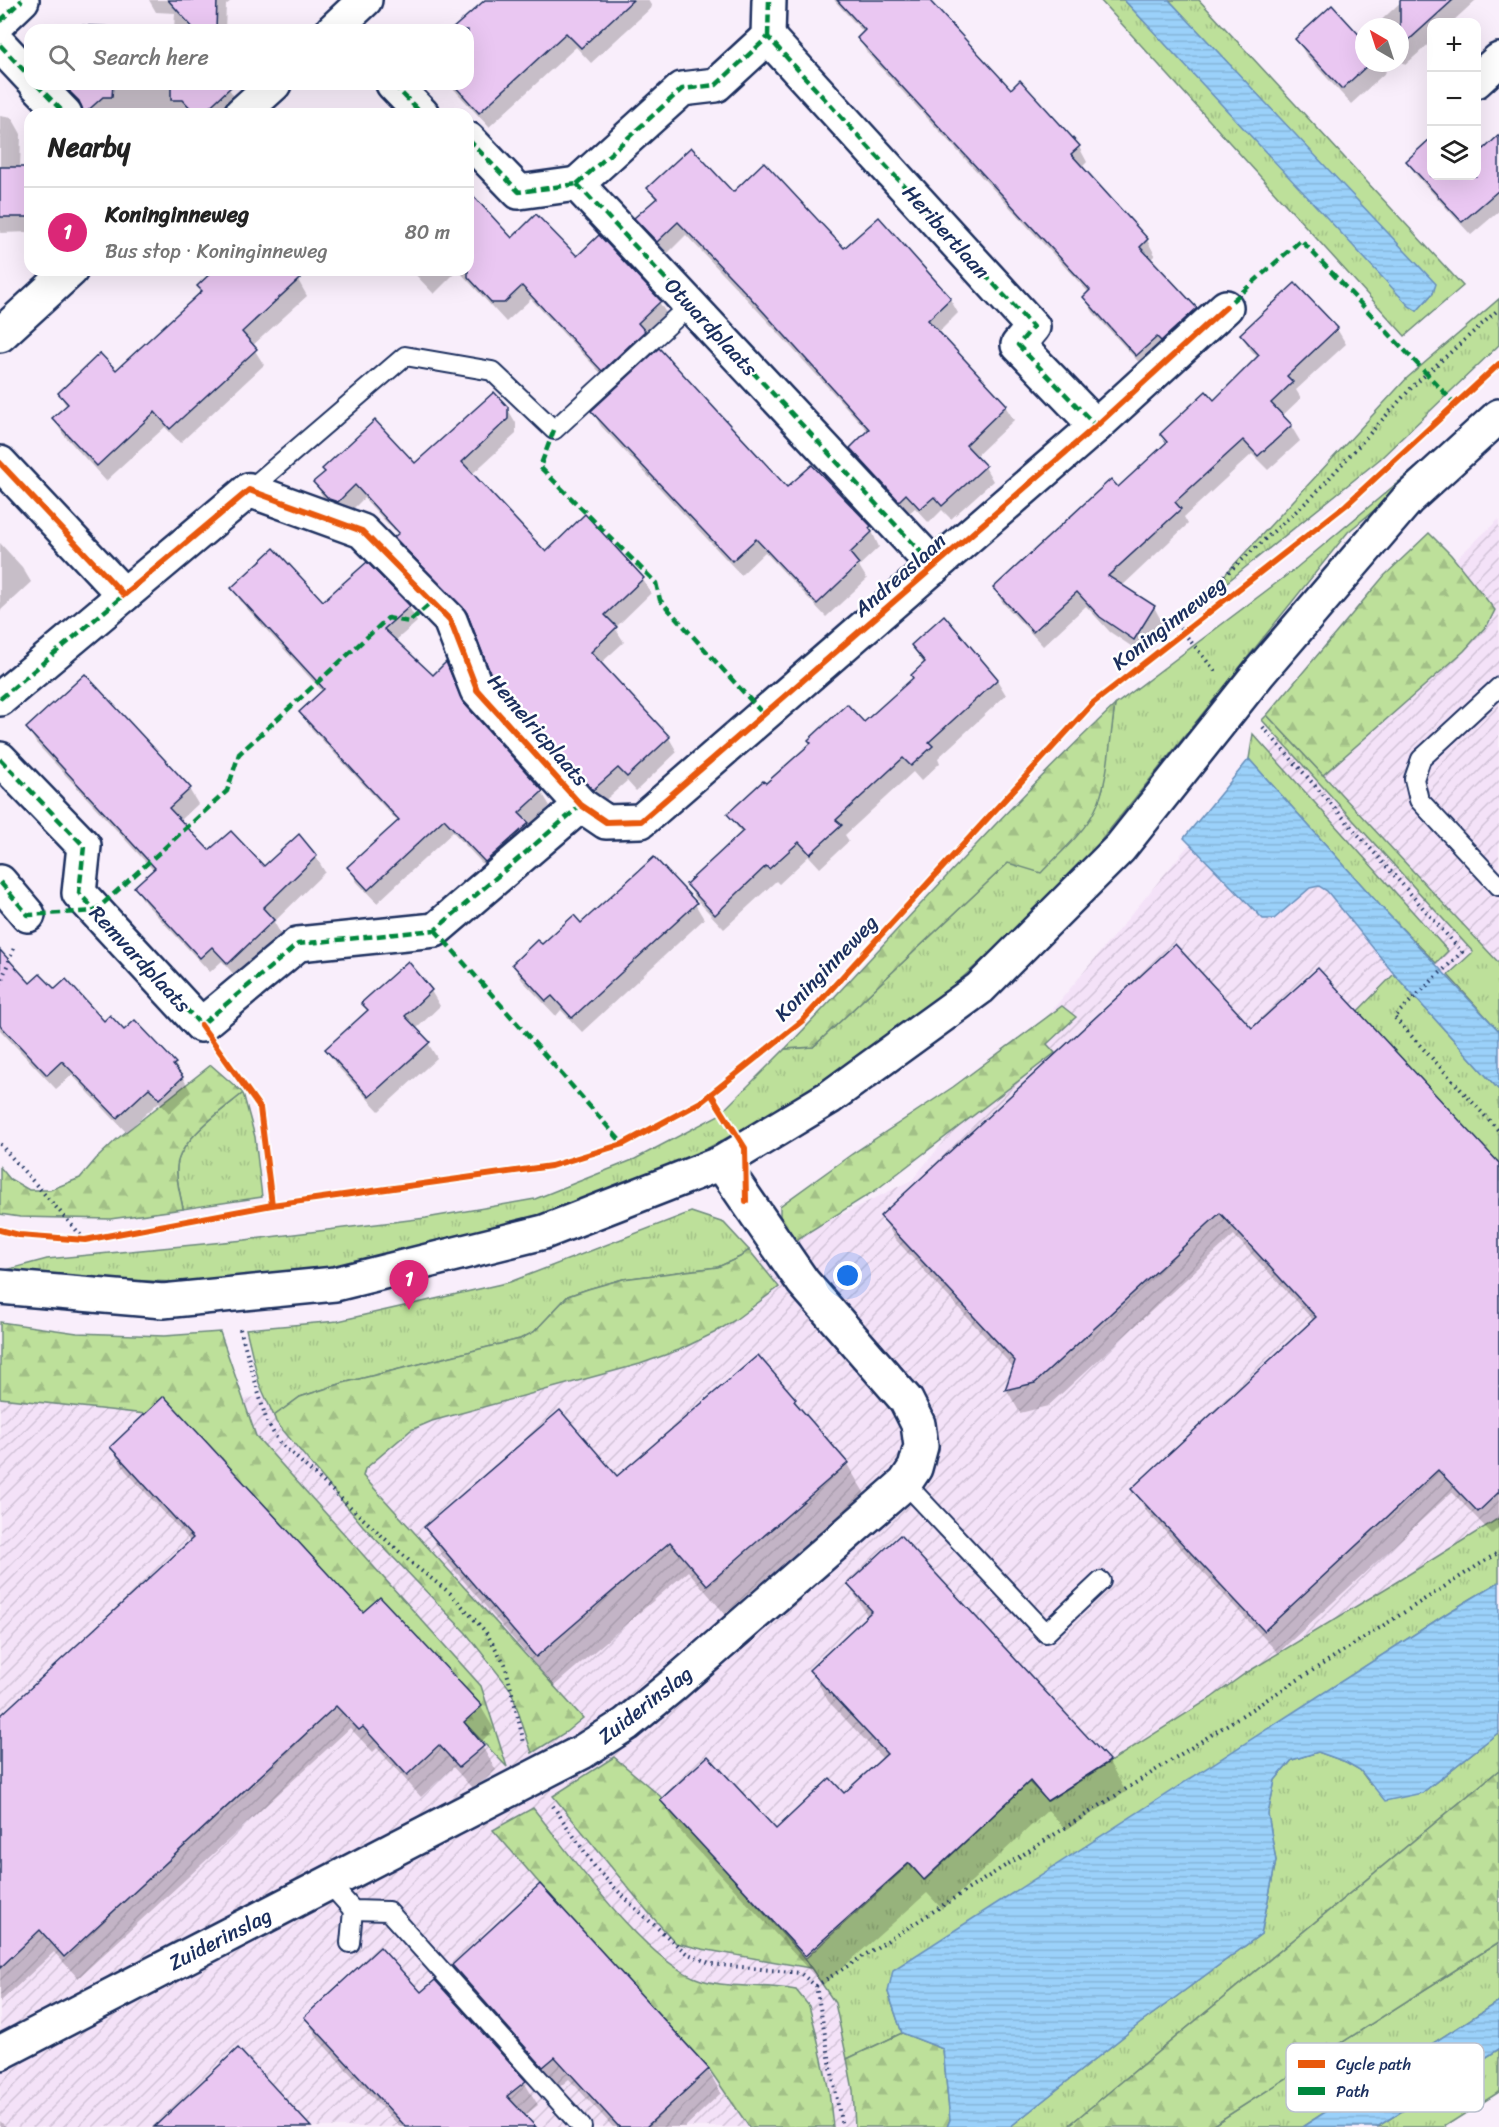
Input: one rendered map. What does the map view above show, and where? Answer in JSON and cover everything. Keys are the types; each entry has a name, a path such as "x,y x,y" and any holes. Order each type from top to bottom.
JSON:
{"street":[{"path":"0,21 22,0"},
{"path":"341,24 365,0"},
{"path":"474,145 519,192 577,184 682,89 716,85 768,37 769,0"},
{"name":"Heribertlaan","path":"768,37 1033,327 1018,345 1096,426"},
{"path":"0,45 24,71"},
{"path":"1481,76 1499,60"},
{"path":"42,90 59,108"},
{"path":"248,108 267,90"},
{"path":"399,90 416,108"},
{"name":"Otwardplaats","path":"577,184 935,567"},
{"path":"0,335 64,276"},
{"name":"Andreaslaan","path":"582,805 606,822 641,821 1096,426 1226,307"},
{"path":"0,1287 163,1301 335,1284 544,1232 721,1163 830,1097 980,988 1120,848 1259,673 1407,499 1499,416"},
{"path":"0,463 124,595"},
{"path":"0,699 249,490"},
{"name":"Hemelricplaats","path":"249,490 362,531 450,620 477,690 582,805"},
{"name":"Remvardplaats","path":"0,759 84,846 79,893 201,1025 298,944 435,930 582,805"},
{"path":"0,882 27,915"},
{"name":"Zuiderinslag","path":"0,2053 582,1752 626,1724 905,1484 915,1468 921,1446 918,1424 906,1400 803,1282 721,1163"}],"lane":[{"path":"249,490 405,356 492,371 554,430 690,305"},
{"path":"1499,687 1421,759 1414,779 1419,800 1499,886"},
{"path":"905,1484 1046,1633 1101,1581"},
{"path":"329,1883 353,1910 388,1911 582,2127"},
{"path":"350,1943 353,1910"}],"path":[{"path":"1449,964 1394,1017 1499,1131"},
{"path":"0,1144 85,1240"},
{"path":"74,1240 97,1238"},
{"path":"816,1986 1499,1552"}],"shaded area":[{"path":"1499,519 1499,1941 1305,2043 1286,2043 1286,2053 1145,2127 0,2127 0,1368 233,1402 658,1304 912,1180 1320,686"}],"green space":[{"path":"1100,0 1124,0 1417,311 1433,293 1435,284 1169,0 1199,0 1463,286 1405,336"},
{"path":"1499,299 1499,345 1380,459 1226,583 1206,595 1407,378"},
{"path":"1415,468 1419,473 1348,532 1095,848 1036,911 941,997 865,1055 776,1111 688,1159 600,1195 501,1227 404,1254 298,1272 175,1282 73,1278 6,1270 47,1259 245,1240 426,1218 535,1199 635,1159 719,1115 785,1049 813,1047 1008,863 1095,809 1103,788 1115,705 1295,569"},
{"path":"1429,533 1451,555 1495,610 1488,624 1464,651 1323,775 1267,715 1384,576"},
{"path":"1115,705 1106,773 1100,799 1090,819 1071,843 1041,873 1008,863 813,1047 785,1049 1030,789"},
{"path":"1267,715 1499,963 1499,1031 1448,975 1473,952 1262,720"},
{"path":"1253,734 1448,951 1436,963 1385,911 1249,759"},
{"path":"1394,974 1499,1090 1499,1180 1349,1020"},
{"path":"1062,1006 1076,1017 1047,1044 1055,1053 876,1190 793,1242 780,1216 780,1206 852,1154 953,1087"},
{"path":"211,1065 243,1093 194,1136 180,1156 177,1176 183,1209 110,1219 20,1217 0,1214 0,1167 10,1179 29,1190 50,1190 80,1178 117,1139"},
{"path":"243,1093 255,1137 262,1197 183,1209 177,1176 180,1156 204,1126"},
{"path":"691,1212 724,1223 749,1250 740,1257 718,1267 623,1279 588,1289 568,1296 534,1332 520,1339 343,1383 300,1397 274,1416 259,1383 246,1329 338,1321 510,1282"},
{"path":"749,1250 779,1287 714,1333 679,1350 640,1364 432,1421 411,1430 365,1469 363,1476 583,1718 566,1732 532,1753 511,1690 466,1633 363,1526 276,1422 274,1416 300,1397 343,1383 520,1339 534,1332 568,1296 588,1289 623,1279 718,1267 740,1257"},
{"path":"0,1322 77,1333 164,1336 220,1332 256,1436 481,1686 507,1767 344,1598 182,1418 0,1398"},
{"path":"1499,1518 1499,1582 1449,1612 1034,1881 888,1992 902,2033 847,2059 835,2003 805,1959 909,1864 925,1880 1029,1782 1048,1801 1211,1698 1246,1673"},
{"path":"1499,1732 1499,1770 1067,2127 1010,2127 1138,2025 1261,1934 1276,1861 1268,1814 1275,1780 1292,1760 1318,1752 1346,1762 1360,1770 1371,1785 1422,1793"},
{"path":"614,1757 660,1796 805,1959 810,1968 676,1943 553,1796"},
{"path":"1499,1770 1499,1942 1341,2043 1286,2043 1286,2078 1210,2127 1067,2127"},
{"path":"533,1808 633,1931 680,1970 713,1983 796,1990 809,2006 815,2028 829,2091 833,2127 749,2127 709,2069 493,1830"},
{"path":"1499,1942 1499,2001 1433,2043 1341,2043"},
{"path":"902,2033 943,2049 950,2120 947,2127 855,2127 853,2090 847,2059"},
{"path":"1499,2049 1499,2092 1484,2102 1484,2059"},
{"path":"1286,2078 1286,2112 1325,2112 1302,2127 1210,2127"},
{"path":"1400,2112 1468,2112 1444,2127 1377,2127"}],"water":[{"path":"1124,0 1169,0 1436,284 1433,293 1417,311 1409,306"},
{"path":"1249,759 1385,911 1499,1031 1499,1090 1394,974 1327,891 1319,886 1310,888 1274,919 1263,919 1184,838"},
{"path":"1499,1582 1499,1732 1422,1793 1385,1801 1360,1770 1346,1762 1318,1752 1292,1760 1275,1780 1268,1814 1276,1861 1261,1934 1138,2025 1010,2127 947,2127 950,2120 943,2049 902,2033 888,1992 893,1970"},
{"path":"1499,2001 1499,2049 1484,2059 1484,2043 1433,2043"},
{"path":"1325,2112 1400,2112 1377,2127 1302,2127"}],"building":[{"path":"168,0 217,0 216,24 190,24"},
{"path":"485,0 633,0 581,48 566,33 479,113 458,90 474,90 474,24 458,24"},
{"path":"837,0 929,0 1011,89 1020,80 1080,146 1071,154 1148,239 1140,247 1197,308 1161,341 1157,337 1136,356 1083,297 1090,290 857,38 865,30"},
{"path":"1400,0 1453,0 1433,18 1427,18 1427,24 1409,40 1409,18 1400,18"},
{"path":"1332,5 1355,30 1355,72 1360,72 1342,89 1295,39"},
{"path":"70,90 113,90 112,97 103,97 91,108 82,108 79,101"},
{"path":"171,90 228,90 208,108 190,108 183,100 171,100"},
{"path":"1499,135 1499,190 1462,222 1406,161 1427,142 1427,180 1481,180 1481,146 1484,149"},
{"path":"691,147 733,192 764,162 844,248 879,217 951,298 928,320 1007,405 966,445 986,466 942,506 934,497 920,509 906,494 899,501 850,448 869,429 749,296 678,222 657,242 634,218 657,198 647,188"},
{"path":"0,167 24,167 24,217 0,217"},
{"path":"474,197 512,238 536,214 577,256 599,235 661,301 638,323 645,331 602,371 522,286 504,303 492,303 468,277 474,276"},
{"path":"208,276 303,276 242,332 257,349 170,429 155,412 97,466 52,418 68,404 58,393 100,353 116,370 202,291 197,286"},
{"path":"1295,283 1338,328 1287,376 1293,382 1271,403 1292,425 1258,456 1243,440 1175,502 1181,509 1108,576 1155,606 1134,640 1100,617 1077,592 1033,632 993,588 1111,479 1118,487 1167,442 1160,434 1206,391 1214,400 1259,355 1240,334"},
{"path":"659,348 787,487 812,465 871,526 869,528 872,532 850,553 859,564 817,604 756,539 732,561 591,411"},
{"path":"494,392 508,407 508,419 462,462 546,552 585,514 644,578 605,615 617,627 591,652 670,737 627,777 618,768 593,790 493,680 467,613 394,537 399,533 355,485 338,502 329,499 313,482 325,472 322,469 375,420 415,463"},
{"path":"274,548 323,601 367,562 410,606 384,629 433,675 446,662 463,702 543,791 519,813 529,823 485,862 444,819 368,890 347,867 399,820 299,712 324,689 231,588"},
{"path":"944,615 998,679 929,742 933,746 911,766 903,758 836,820 842,825 810,854 799,842 769,869 766,866 715,915 686,884 743,831 727,814 763,781 766,783 811,743 808,740 847,704 864,722 913,678 911,675 925,662 911,645"},
{"path":"85,674 191,788 169,808 209,850 231,831 264,866 299,834 317,856 263,908 274,920 228,964 212,947 200,958 134,887 155,868 26,728"},
{"path":"654,857 697,903 572,1018 552,996 546,1001 512,964 537,940 542,944 574,915 581,923"},
{"path":"1175,944 1252,1028 1318,968 1499,1163 1499,1492 1478,1512 1438,1470 1264,1631 1131,1489 1316,1317 1220,1213 1035,1383 1005,1390 1015,1361 880,1216"},
{"path":"0,950 30,983 40,974 55,989 66,979 104,1021 110,1015 124,1030 135,1020 176,1063 173,1065 183,1077 160,1099 149,1088 117,1118 62,1061 47,1075 0,1025"},
{"path":"408,961 432,990 405,1016 430,1042 369,1097 325,1049 368,1010 361,1003"},
{"path":"758,1355 848,1463 707,1585 670,1542 536,1657 424,1527 560,1410 617,1476"},
{"path":"164,1396 363,1612 380,1597 482,1706 464,1722 484,1746 459,1767 439,1745 407,1775 363,1727 359,1730 336,1706 64,1957 40,1930 0,1968 0,1716 193,1538 110,1447"},
{"path":"900,1535 1110,1761 1047,1801 1030,1781 924,1880 909,1863 805,1956 660,1800 708,1756 776,1829 830,1778 844,1793 887,1754 809,1670 872,1611 847,1584"},
{"path":"540,1884 709,2069 646,2127 619,2127 555,2057 543,2067 452,1965"},
{"path":"380,1947 421,1992 435,1980 526,2081 507,2096 536,2127 406,2127 304,2017"},
{"path":"238,2048 311,2127 154,2127"}],"marked path":[{"path":"0,21 22,0"},
{"path":"768,37 769,0"},
{"path":"577,184 682,89 716,85 768,37 1033,327 1018,345 1096,426"},
{"path":"0,45 24,71"},
{"path":"42,90 59,108"},
{"path":"399,90 416,108"},
{"path":"474,145 519,192 577,184"},
{"path":"577,184 935,567"},
{"path":"1222,310 1301,240 1455,404"},
{"path":"554,430 540,467 656,583 660,600 764,715"},
{"path":"0,699 124,595"},
{"path":"0,882 28,915 95,911 227,791 239,754 388,618 409,622 432,602"},
{"path":"0,759 84,846 79,893 201,1025 298,944 435,930 581,805"},
{"path":"435,930 623,1144"}],"cycle path":[{"path":"0,463 124,595 249,490 362,531 450,620 477,690 581,805 606,822 641,821 1096,426 1226,307"},
{"name":"Koninginneweg","path":"0,1230 19,1235 85,1240 272,1205 551,1166 623,1144 701,1102 802,1021 1093,703 1346,505 1499,364"},
{"path":"201,1025 260,1108 272,1205"},
{"path":"711,1094 745,1148 746,1201"}],"place":[{"name":"Koninginneweg","path":"409,1310"}]}
